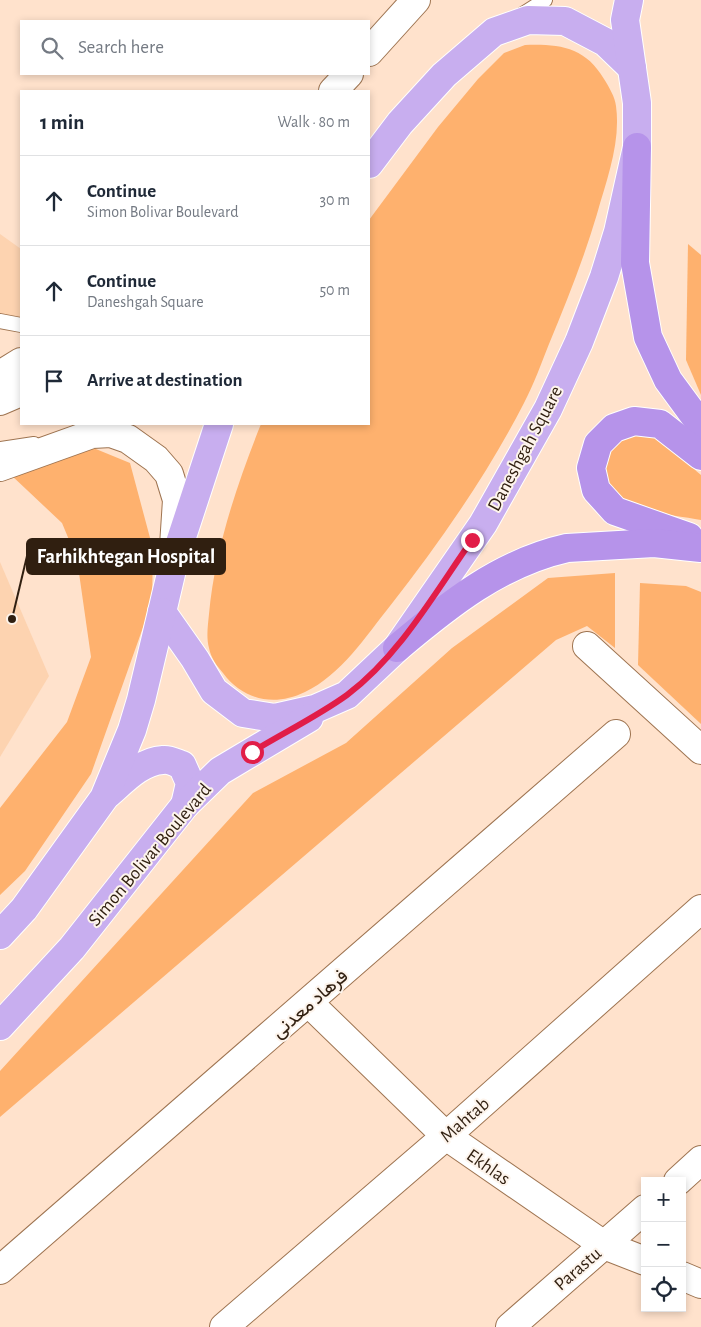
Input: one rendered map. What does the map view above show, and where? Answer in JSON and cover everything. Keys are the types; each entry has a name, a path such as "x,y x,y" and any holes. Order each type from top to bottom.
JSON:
{"highway":[{"path":"637,147 635,263 648,337 668,380 701,425"},
{"path":"701,456 660,424 634,421 614,428 598,444 591,468 596,490 615,511 701,541"},
{"path":"397,648 467,592 511,567 553,551 567,548 654,544 701,548"}],"main road":[{"path":"370,163 400,123 444,76 494,32 522,0"},
{"path":"625,7 632,68"},
{"path":"494,32 528,20 565,21 606,42 632,68"},
{"name":"Daneshgah Square","path":"162,612 195,659 214,691 243,713 275,718 315,708 347,695 397,648 483,524 548,409 579,342 604,277 622,216 637,147 637,103 632,68"},
{"path":"104,798 139,708 174,561 219,425"},
{"name":"Simon Bolivar Boulevard","path":"0,1026 72,948 185,805 220,771 347,695"},
{"path":"0,935 24,908 104,798 132,774 152,762 165,759 182,766 190,783 185,805"}],"street":[{"path":"370,51 416,0"},
{"path":"334,90 347,75"},
{"path":"370,151 400,123"},
{"path":"0,375 20,363"},
{"path":"0,401 20,392"},
{"path":"0,468 92,434 111,432 128,439 156,459 169,474 177,500 174,561"},
{"path":"587,646 701,750"},
{"name":"فرهاد معدنی","path":"0,1270 616,734"},
{"name":"Mahtab","path":"224,1327 446,1136 701,909"},
{"name":"Ekhlas","path":"309,1003 446,1136 604,1245 641,1259"},
{"path":"682,1177 701,1160"},
{"name":"Parastu","path":"510,1327 641,1213"},
{"path":"686,1278 701,1284"}],"lane":[{"path":"494,32 545,0"},
{"path":"0,321 20,325"},
{"path":"0,449 92,434"}],"shaded area":[{"path":"525,45 549,45 570,50 589,60 597,68 612,92 617,120 615,147 592,230 575,279 534,381 510,430 479,482 445,533 372,630 330,676 305,692 293,697 271,700 250,695 231,682 216,665 210,652 208,631 216,565 228,517 261,425 370,425 370,219 438,127 478,79 504,53"},
{"path":"0,234 20,248 20,317 0,326"},
{"path":"688,244 701,255 701,395 686,360"},
{"path":"640,433 666,445 701,475 701,520 638,507 624,500 613,491 606,479 606,464 610,450 622,439"},
{"path":"91,447 130,463 153,549 152,602 91,774 25,871 0,895 0,808 67,722 91,657 77,559 62,523 10,474"},
{"path":"0,562 49,676 0,757"},
{"path":"615,573 615,648 587,626 556,640 0,1117 0,1071 253,793 346,743 452,648 548,578"},
{"path":"640,583 686,586 701,592 701,724 638,665"}],"place":[{"name":"Farhikhtegan Hospital","path":"12,619"}],"route":[{"path":"252,752 347,695 397,648 472,540"}]}
